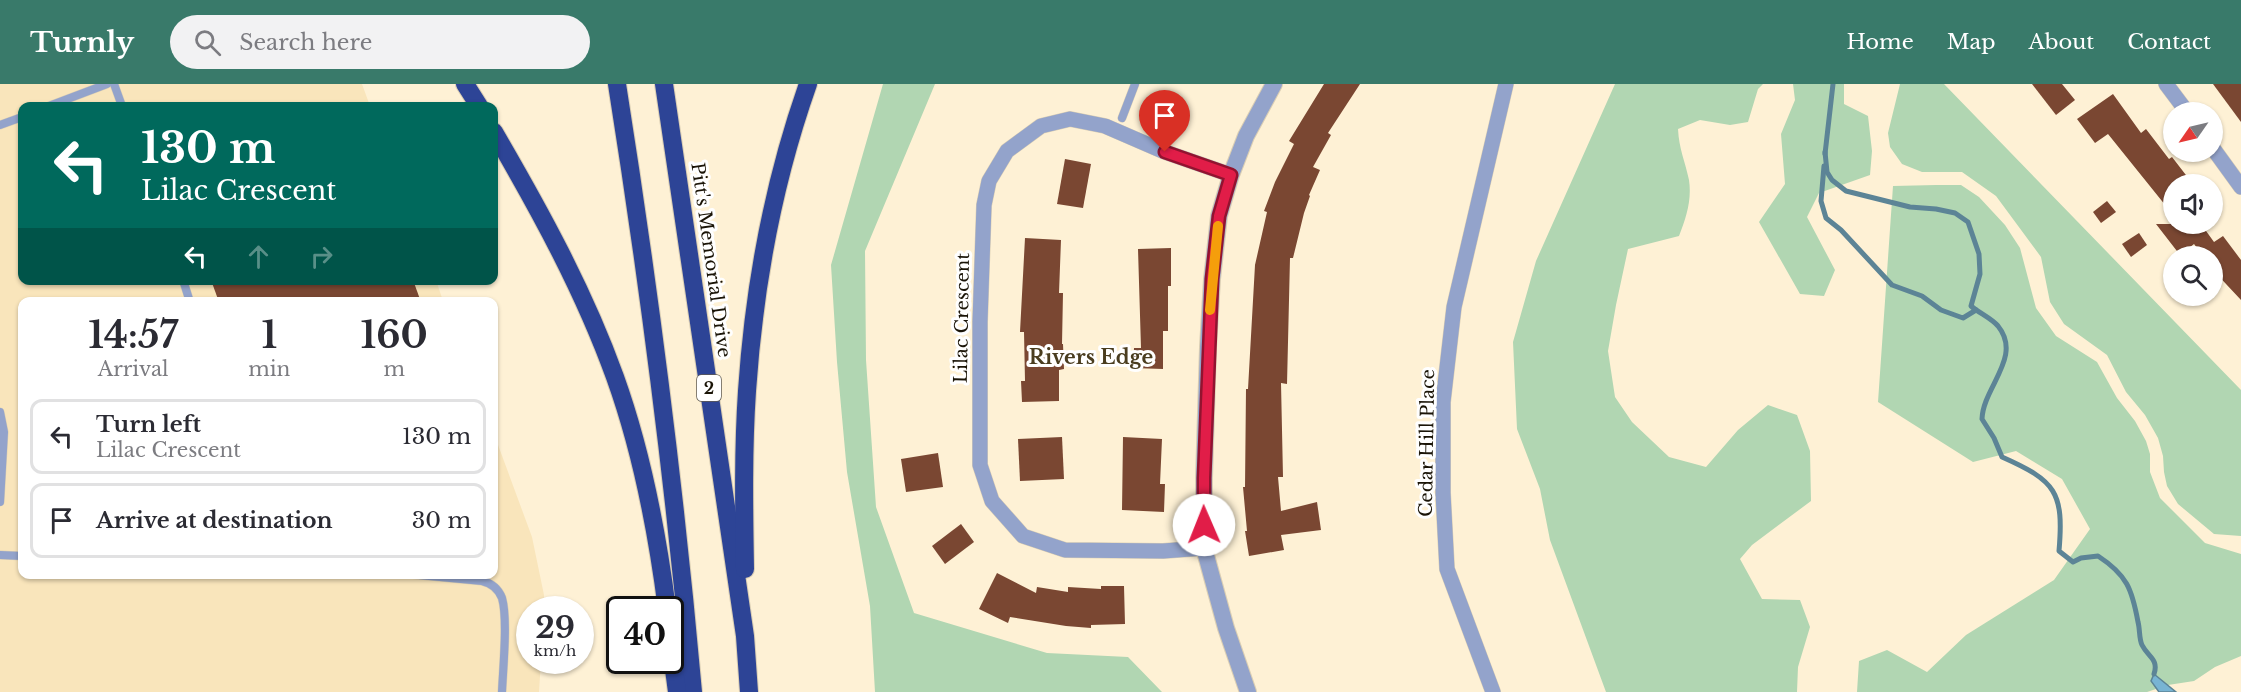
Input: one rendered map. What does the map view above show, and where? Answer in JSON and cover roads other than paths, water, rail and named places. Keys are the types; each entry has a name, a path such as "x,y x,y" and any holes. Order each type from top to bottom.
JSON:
{"highway":[{"path":"465,84 476,102"},
{"path":"617,84 670,463 693,692"},
{"name":"Pitt's Memorial Drive","path":"664,84 745,636 749,692"},
{"path":"745,636 744,469 747,390 755,319 777,184 789,136 808,84"},
{"path":"498,139 561,251 591,316 616,379 640,462 659,550 665,596"},
{"path":"675,674 677,692"}],"street":[{"path":"1248,692 1226,628 1204,548 1204,466 1212,279 1219,216 1246,136 1274,84"},
{"name":"Cedar Hill Place","path":"1493,692 1447,569 1443,493 1443,402 1454,307 1506,84"},
{"path":"2166,84 2180,102"},
{"name":"Lilac Crescent","path":"1204,548 1164,551 1065,550 1023,536 992,501 980,465 980,322 984,205 989,181 1007,151 1041,126 1070,119 1105,126 1165,152 1231,175"},
{"path":"2223,162 2241,187"}],"lane":[{"path":"58,102 94,86 107,84"},
{"path":"114,84 121,102"},
{"path":"1122,118 1135,84"},
{"path":"0,125 18,118"},
{"path":"0,412 4,432 0,502"},
{"path":"0,555 18,556"},
{"path":"470,579 492,584 501,597 504,613 502,692"}],"water":[{"path":"2154,674 2176,692 2159,692 2151,681"}],"waterway":[{"path":"1825,154 1833,84"},
{"path":"1825,152 1827,172 1832,180 1846,191 1910,207 1955,213 1968,222 1979,254 1980,274 1971,306 1998,326 2005,338 2006,349 2000,372 1988,395 1982,419 2002,457 2034,474 2053,491 2060,515 2059,551 2073,562 2081,558 2098,556 2116,570 2127,584 2139,625 2141,643 2154,661 2154,674"},
{"path":"1824,166 1821,201 1826,218 1841,230 1892,285 1922,296 1941,310 1963,318 1976,310"}],"district":[{"name":"Rivers Edge","path":"1091,357"}]}
